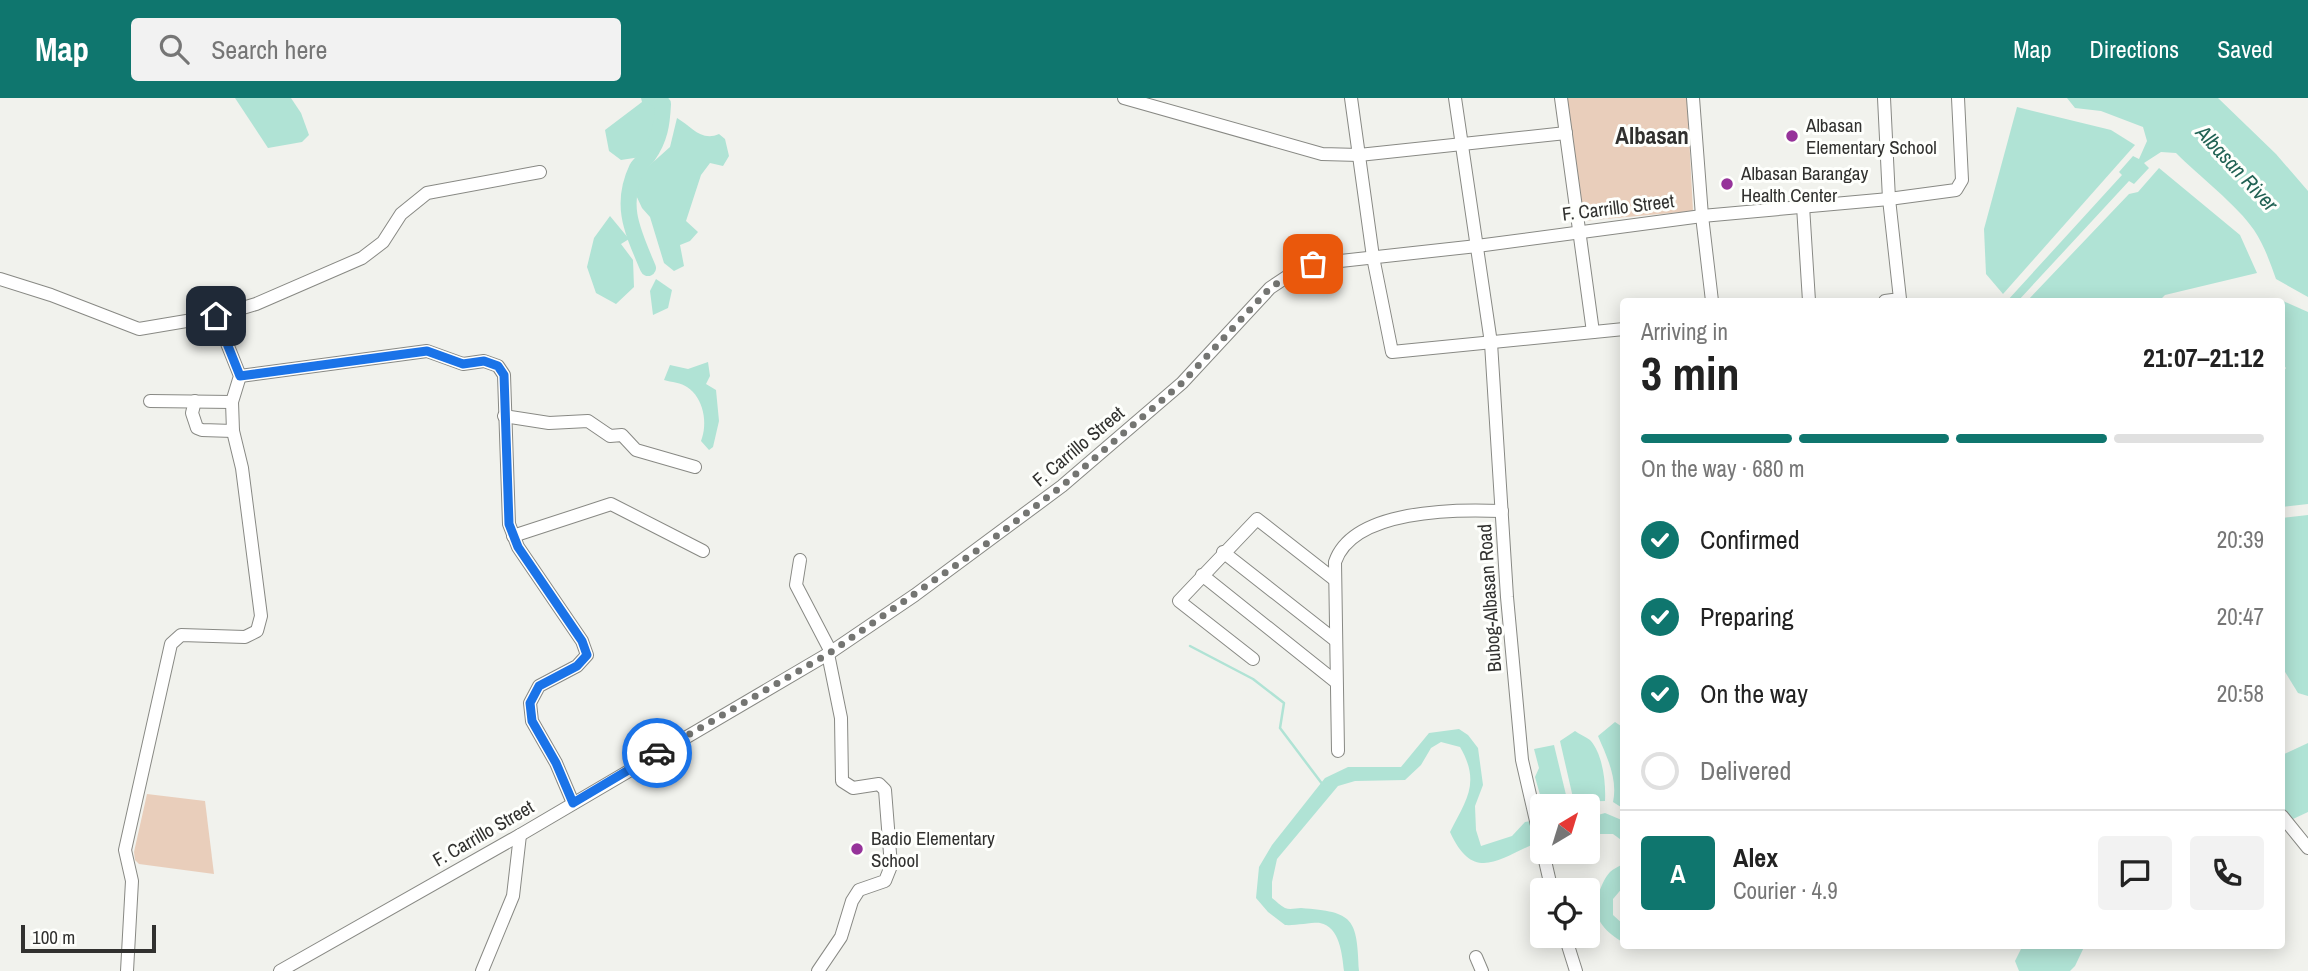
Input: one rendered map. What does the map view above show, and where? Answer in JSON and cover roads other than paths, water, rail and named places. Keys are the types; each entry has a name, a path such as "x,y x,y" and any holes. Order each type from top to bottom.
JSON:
{"street":[{"path":"1124,98 1306,151 1359,155 1566,133"},
{"path":"1351,98 1373,257 1392,352 1620,329"},
{"name":"Bubog-Albasan Road","path":"1455,98 1491,343 1507,597 1522,760 1530,797"},
{"path":"1561,98 1593,332"},
{"path":"1693,98 1712,298"},
{"path":"1892,98 1884,98 1889,199 1900,298"},
{"name":"F. Carrillo Street","path":"280,971 520,835 830,653 982,547 1062,486 1182,383 1270,288 1294,272 1313,264 1477,246 1579,231 1956,190 1962,180 1958,98"},
{"path":"0,279 51,295 139,329 216,316 256,304 362,258 383,242 401,214 427,193 540,172"},
{"path":"1802,206 1808,298"},
{"path":"127,971 132,881 125,850 171,644 181,635 245,637 257,631 261,616 242,468 233,431 232,402 240,376 216,316"},
{"path":"240,376 427,351 463,364 484,361 498,366 504,375 509,524 518,547 582,641 587,655 577,666 539,686 530,703 532,721 556,763 573,803"},
{"path":"150,401 232,402"},
{"path":"195,401 192,413 197,428 233,431"},
{"path":"504,416 549,423 588,421 610,436 622,435 636,450 695,467"},
{"path":"513,536 611,504 703,551"},
{"path":"1338,751 1335,562 1341,551 1358,534 1376,526 1436,511 1502,511"},
{"path":"1253,659 1179,601 1257,519 1335,580"},
{"path":"1223,552 1335,640"},
{"path":"800,560 796,585 830,653 841,718 842,781 852,788 879,784 886,790 891,866 885,881 859,890 852,901 841,937 818,971"},
{"path":"1202,575 1336,682"},
{"path":"2285,820 2308,848"},
{"path":"482,971 513,895 520,835"},
{"path":"1569,948 1576,971"},
{"path":"1476,957 1482,971"}],"water":[{"path":"235,98 291,98 301,113 309,135 302,142 268,148"},
{"path":"641,98 654,98 656,117 647,156 621,160 609,151 605,130 642,102"},
{"name":"Albasan River","path":"2067,98 2218,98 2276,154 2308,191 2308,297 2276,279 2258,236 2228,201 2176,153 2161,152 2144,163 2149,168 2134,184 2129,181 2021,298 2010,298 2122,175 2119,172 2133,156 2139,159 2147,141 2143,127 2101,111 2075,108"},
{"path":"2017,107 2111,130 2135,145 2003,294 1986,274 1984,229"},
{"path":"677,118 701,135 719,134 725,139 729,156 723,166 710,163 701,175 686,221 698,232 690,241 680,245 684,266 674,271 664,263 650,217 635,193 641,173 670,147"},
{"path":"2159,168 2240,235 2257,273 2165,295 2162,298 2030,298 2129,194 2138,192"},
{"path":"610,216 629,239 621,244 633,260 634,287 616,304 596,293 587,267 594,238"},
{"path":"656,279 672,290 668,308 653,315 650,291"},
{"path":"2285,302 2308,312 2308,504 2285,507 2285,370"},
{"path":"708,362 710,376 706,384 716,390 719,421 713,447 709,450 701,441 704,419 701,404 685,386 664,380 670,365 688,369"},
{"path":"2308,515 2308,696 2298,693 2285,672 2285,518"},
{"path":"1615,722 1620,725 1620,806 1613,802 1613,777 1598,736"},
{"path":"1459,729 1468,735 1478,748 1483,785 1475,806 1476,830 1481,846 1512,836 1525,822 1530,821 1530,846 1502,859 1480,863 1469,859 1459,849 1450,832 1466,801 1470,781 1470,771 1460,747 1441,742 1431,748 1421,765 1405,780 1355,781 1338,786 1277,859 1272,898 1285,908 1332,912 1349,921 1357,939 1359,971 1344,971 1339,942 1332,930 1320,923 1285,925 1256,898 1259,867 1272,845 1325,778 1348,767 1401,767 1429,733"},
{"path":"1575,731 1590,740 1601,761 1605,801 1600,801 1600,794 1572,794 1560,741"},
{"path":"2308,743 2308,812 2285,823 2285,754"},
{"path":"1554,745 1566,794 1540,794 1535,777 1539,768 1534,749"},
{"path":"1605,813 1620,819 1620,839 1613,834 1600,834 1600,814"},
{"path":"1620,866 1620,891 1613,899 1613,915 1620,921 1620,940 1600,920 1600,890 1605,880"},
{"path":"2021,949 2083,949 2070,971 2019,971 2015,961"}],"waterway":[{"path":"648,268 633,231 629,195 637,168 652,150 660,131 663,104 655,98"},
{"path":"1190,646 1253,679 1284,703 1280,728 1323,785"}],"place":[{"name":"Albasan Elementary School","path":"1792,136"},
{"name":"Albasan Barangay Health Center","path":"1727,184"},
{"name":"Badio Elementary School","path":"857,849"}],"district":[{"name":"Albasan","path":"1652,135"}]}
